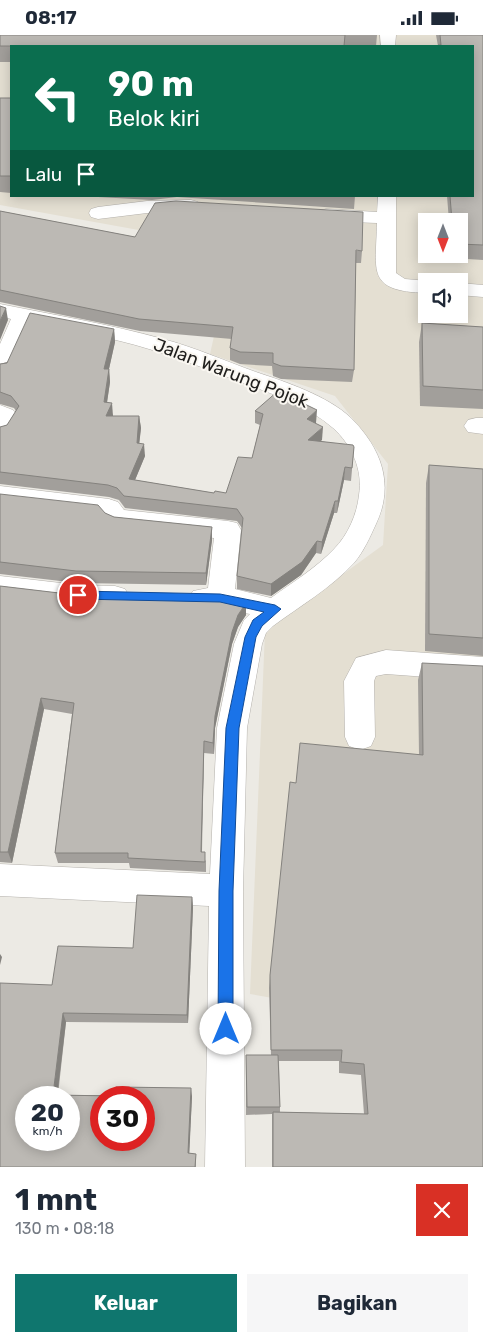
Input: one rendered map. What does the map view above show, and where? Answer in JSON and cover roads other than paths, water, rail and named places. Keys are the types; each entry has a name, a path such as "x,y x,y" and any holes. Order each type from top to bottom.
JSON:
{"street":[{"path":"387,197 386,273 392,282 418,286"},
{"path":"98,213 177,205 207,207"},
{"path":"307,213 387,218"},
{"path":"468,290 483,291"},
{"name":"Jalan Warung Pojok","path":"0,309 156,344 260,380 323,409 351,433 364,449 373,478 372,500 366,519 360,533 344,556 324,574 258,623 250,637 232,728 226,891 225,1167"},
{"path":"1,364 24,314"},
{"path":"0,413 8,419 0,430"},
{"path":"0,495 109,508 116,518 228,530 220,598"},
{"path":"0,586 78,595 144,596"},
{"path":"182,597 220,598 275,609"},
{"path":"360,737 359,681 366,666 386,662 483,669"},
{"path":"0,880 226,891"}]}
